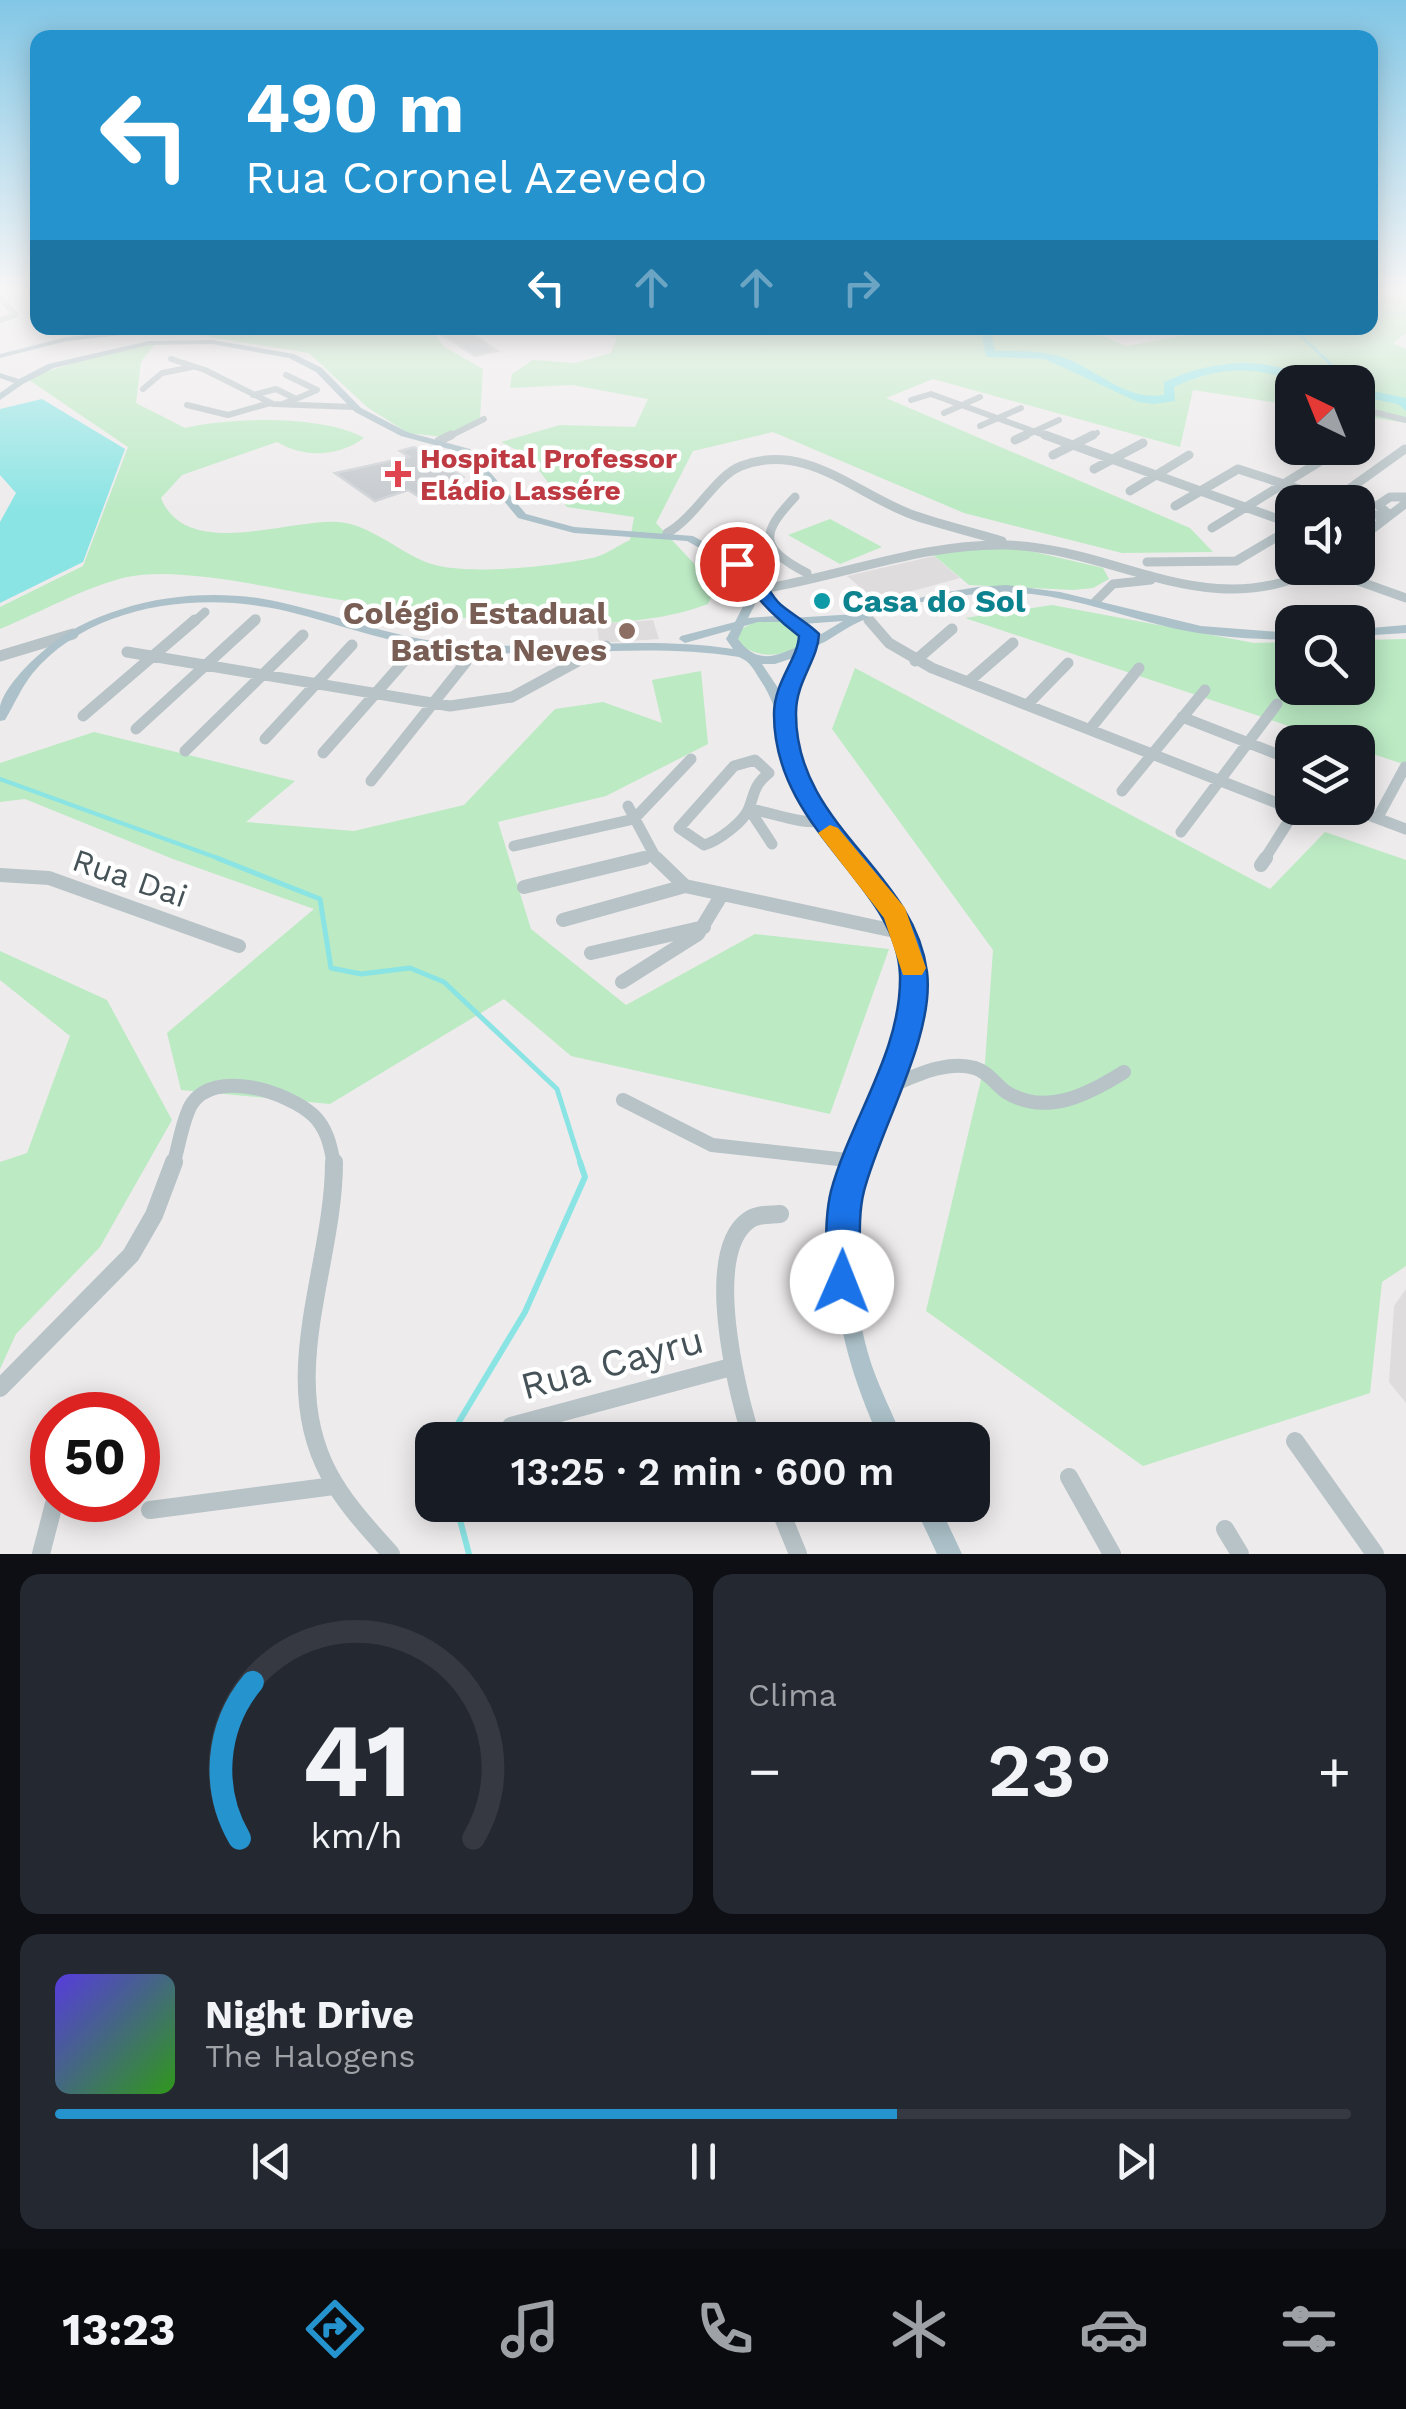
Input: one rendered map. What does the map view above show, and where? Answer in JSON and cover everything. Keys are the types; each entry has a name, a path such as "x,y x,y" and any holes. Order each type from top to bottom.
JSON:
{"main road":[{"path":"1,375 60,365"},
{"path":"309,365 354,407 404,434 454,440 471,454 513,510 530,520 574,530 675,531 737,564 787,620 809,634 792,672 785,714 796,778 820,821 885,899 904,933 914,974 904,1038 847,1193 842,1282 864,1375 884,1422"},
{"path":"0,397 42,369"},
{"path":"1,375 20,382"},
{"path":"758,588 732,639 748,655 785,714"},
{"path":"654,644 741,624 862,616 988,588 1050,590 1202,630 1275,635"},
{"path":"0,716 35,663 74,634 147,606 234,600 433,646 508,650 654,644 778,660 862,616"},
{"path":"1375,631 1406,628"},
{"path":"934,1522 950,1554"}],"street":[{"path":"191,365 274,404 354,407"},
{"path":"142,389 162,373 196,366"},
{"path":"187,405 204,414 256,411 317,390 286,374"},
{"path":"252,396 276,389 296,399"},
{"path":"911,400 926,394 1275,519"},
{"path":"944,413 980,397"},
{"path":"980,426 1021,408"},
{"path":"1375,412 1406,420"},
{"path":"454,440 484,419"},
{"path":"1015,440 1059,420"},
{"path":"1054,454 1097,433"},
{"path":"1094,469 1143,443"},
{"path":"1357,485 1405,449"},
{"path":"1130,491 1190,455"},
{"path":"675,531 742,464 779,456 806,462 925,519 1031,547 1206,589 1256,590 1286,585"},
{"path":"1212,528 1315,465"},
{"path":"1175,506 1236,470 1284,484"},
{"path":"794,497 770,526 768,540 782,560 807,574 829,574 955,548 1031,547"},
{"path":"1388,517 1378,505 1390,497 1406,500"},
{"path":"1375,527 1406,500"},
{"path":"1375,514 1388,517"},
{"path":"1147,562 1236,560 1275,536"},
{"path":"1104,563 1114,573 1113,584"},
{"path":"773,587 794,583 807,574"},
{"path":"1094,602 1113,584 1165,581"},
{"path":"1369,585 1406,598"},
{"path":"83,716 205,612"},
{"path":"862,616 889,643 915,661 1275,801"},
{"path":"136,729 256,619"},
{"path":"915,661 952,629"},
{"path":"0,656 74,634"},
{"path":"185,751 303,635"},
{"path":"968,682 1013,643"},
{"path":"265,739 352,644"},
{"path":"126,652 373,695 466,706 512,697 606,646"},
{"path":"322,753 406,658"},
{"path":"371,781 466,662"},
{"path":"1027,705 1068,664"},
{"path":"1090,729 1139,668"},
{"path":"1122,791 1205,690"},
{"path":"1181,832 1276,705"},
{"path":"1182,717 1275,753"},
{"path":"514,846 632,812 691,759"},
{"path":"749,809 714,844 698,843 680,828 734,766 746,759 761,762 769,774 751,792 749,809 772,844"},
{"path":"1378,817 1405,767"},
{"path":"749,809 786,814 806,824 820,821"},
{"path":"632,812 654,856 667,874 684,886 904,933"},
{"path":"1375,816 1406,828"},
{"path":"1261,865 1286,825"},
{"path":"524,887 654,856"},
{"name":"Rua Dai","path":"0,875 64,883 239,946"},
{"path":"563,920 684,886"},
{"path":"622,982 706,927 722,896"},
{"path":"591,953 706,927"},
{"path":"884,1089 928,1071 972,1067 984,1070 1009,1094 1052,1104 1084,1096 1124,1072"},
{"path":"0,1388 27,1353 95,1295 135,1251 165,1193 198,1096 224,1086 268,1092 302,1105 328,1138 334,1155 333,1219 310,1329 308,1386 315,1440 334,1486 391,1554"},
{"path":"623,1100 712,1145 856,1161"},
{"path":"747,1422 731,1367 726,1314 736,1235 748,1220 780,1214"},
{"name":"Rua Cayru","path":"526,1422 731,1367"},
{"path":"1295,1441 1375,1554"},
{"path":"1069,1477 1112,1554"},
{"path":"160,1509 334,1486"},
{"path":"41,1554 49,1522"},
{"path":"785,1522 798,1554"},
{"path":"1225,1529 1240,1554"}],"shaded area":[{"path":"934,556 960,578 876,601 847,576"},
{"name":"Colégio Estadual Batista Neves","path":"653,620 659,639 599,643 597,624"},
{"path":"1406,1289 1406,1403 1389,1382 1394,1306"}],"green space":[{"path":"69,365 141,365 136,403 185,428 276,420 325,425 364,438 343,449 321,453 298,451 277,442 182,475 161,498 174,517 192,528 240,532 317,523 351,524 423,561 450,568 561,563 596,557 630,540 634,517 567,507 527,455 501,442 560,425 635,427 648,399 572,385 510,388 512,374 526,365 1406,365 1406,423 1375,418 1375,365 1275,365 1275,402 1193,390 1180,447 933,379 886,398 1190,528 1213,552 1122,553 964,513 773,432 693,451 656,523 716,587 708,604 664,616 561,624 506,621 397,609 237,581 146,574 79,593 0,629 0,607 83,566 128,447 26,378"},
{"path":"321,365 475,365 483,369 480,418 444,437 408,433 367,407"},
{"path":"830,519 882,547 840,564 788,535"},
{"path":"993,548 1026,550 1103,568 1109,579 1093,588 1073,590 969,585 931,553"},
{"path":"1052,605 1254,643 1275,642 1275,705 1375,705 1375,640 1406,639 1406,765 1375,755 1375,725 1286,725 965,618"},
{"path":"754,622 781,622 800,632 800,646 769,655 738,644 738,631"},
{"path":"855,668 1270,889 1325,832 1406,860 1406,1266 1382,1282 1370,1393 1143,1466 926,1311 985,1063 993,950 832,729"},
{"path":"701,671 708,744 606,796 498,822 531,929 626,1005 755,934 889,949 830,1114 571,1056 504,999 330,1104 181,1090 167,1033 314,909 173,859 25,799 0,802 0,763 94,732 295,781 246,822 354,831 464,805 555,709 603,702 662,723 652,680"},
{"path":"0,951 107,1000 172,1120 100,1247 16,1334 0,1369 0,1162 27,1153 70,1036 0,980"}],"water":[{"path":"42,399 125,449 83,562 0,603 0,522 16,493 0,475 0,409"}],"building":[{"name":"Hospital Professor Eládio Lassére","path":"414,447 463,477 447,482 453,486 421,498 408,490 375,501 335,473 409,457 400,451"}],"waterway":[{"path":"1070,365 1122,393 1154,401 1171,398 1168,385 1201,372 1236,367 1275,371"},
{"path":"1375,395 1402,401 1406,407"},
{"path":"0,779 223,860"},
{"path":"217,858 320,899 331,968 361,974 410,968 444,982 557,1089 581,1165"},
{"path":"459,1422 525,1312 585,1177 581,1165"},
{"path":"461,1522 469,1554"}],"slow traffic":[{"path":"830,833 896,915 913,968"}],"place":[{"name":"Hospital Professor Eládio Lassére","path":"398,474"},
{"name":"Casa do Sol","path":"822,601"},
{"name":"Colégio Estadual Batista Neves","path":"627,631"}],"route":[{"path":"737,564 752,576 784,619 799,624 809,634 808,646 792,672 785,714 796,778 814,812 896,915 914,974 904,1038 847,1193 842,1282"}]}
